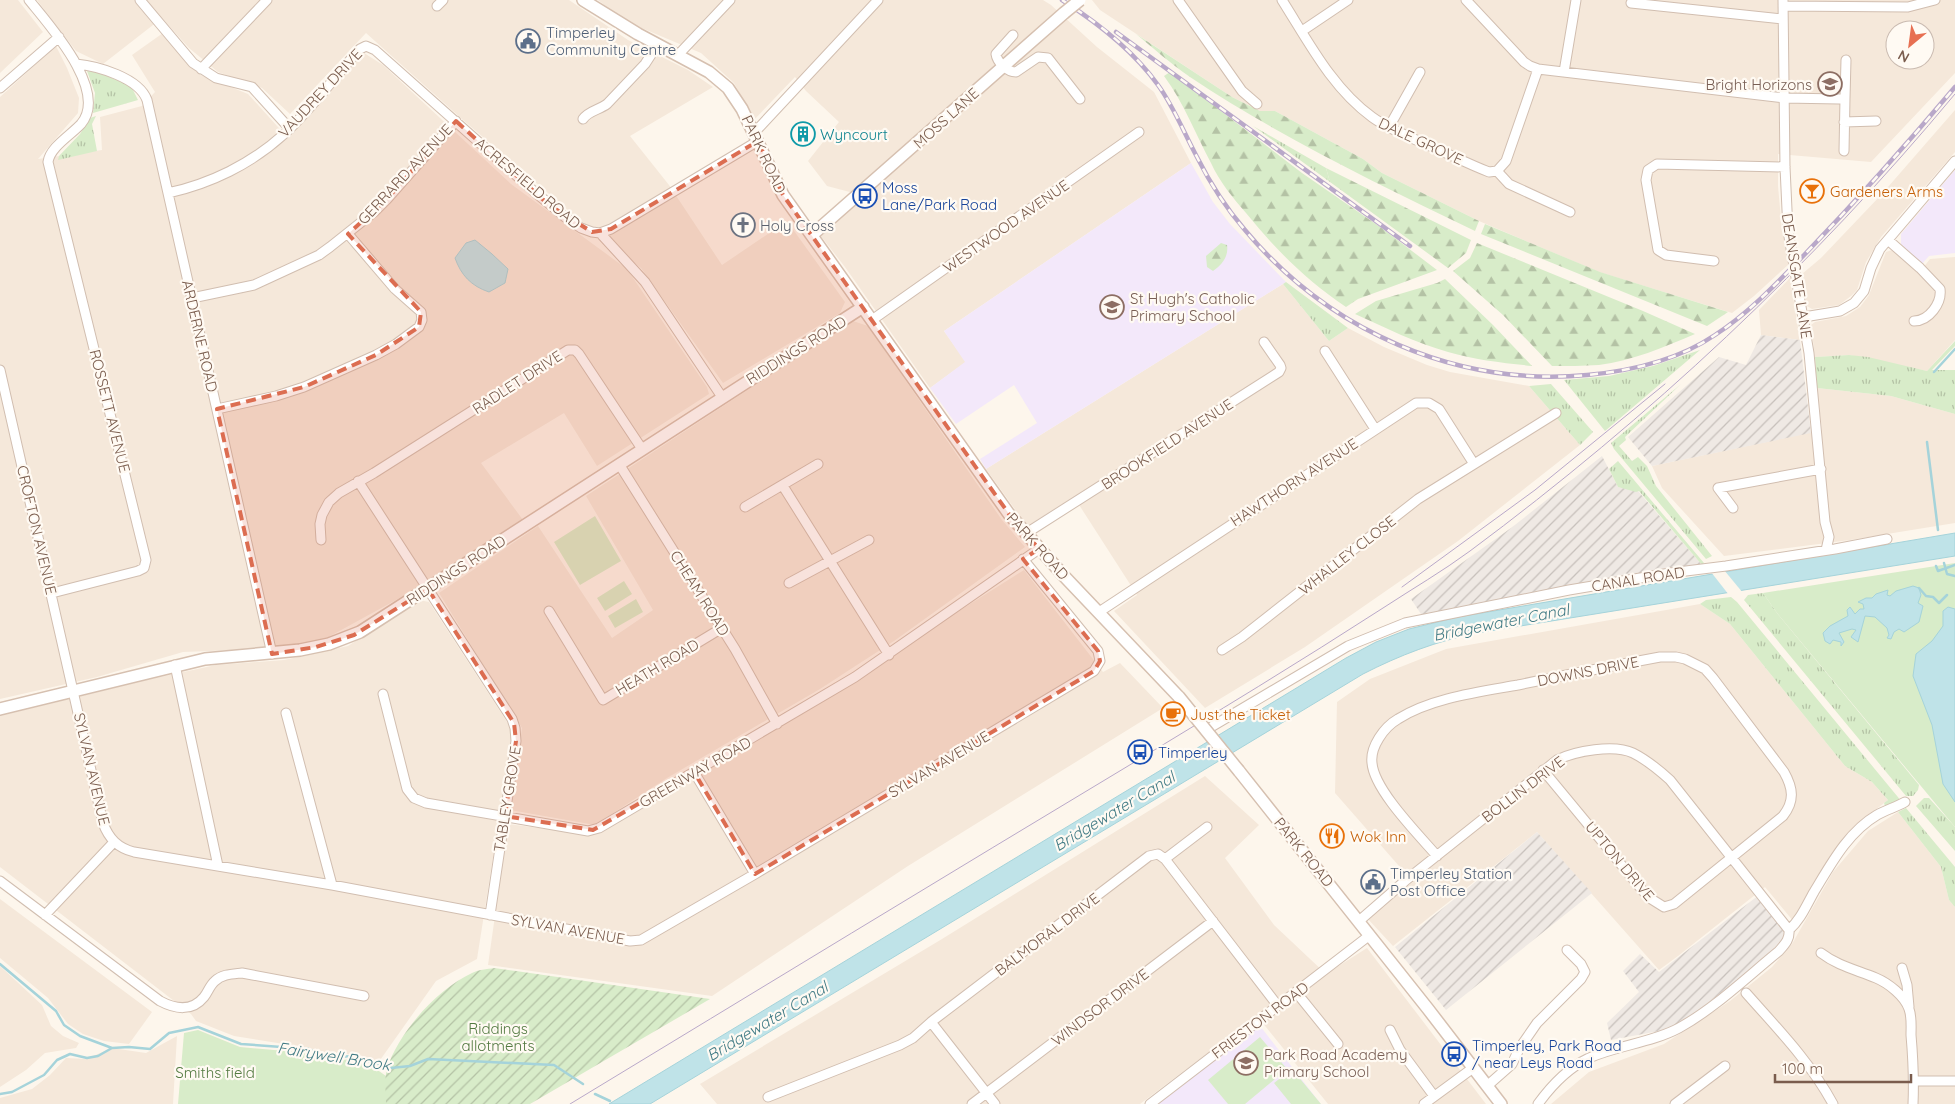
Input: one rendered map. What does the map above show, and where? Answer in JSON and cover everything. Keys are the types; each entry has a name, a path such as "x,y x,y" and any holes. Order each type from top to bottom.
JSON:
{"main road":[{"name":"PARK ROAD","path":"583,0 627,28 709,72 728,88 738,101 783,196 948,430 1025,534 1179,698 1206,730 1359,921 1501,1104"},
{"name":"MOSS LANE","path":"812,235 1080,0"},
{"name":"RIDDINGS ROAD","path":"0,709 205,658 272,654 316,647 354,635 863,307"}],"street":[{"path":"29,0 59,37 76,64"},
{"path":"140,0 188,57 202,69 216,78 252,88 290,128"},
{"path":"202,69 267,0"},
{"path":"678,56 730,0"},
{"name":"ACRESFIELD ROAD","path":"366,46 375,50 560,213 585,230 600,233 618,225 756,137 878,0"},
{"path":"1178,0 1242,92 1258,104"},
{"name":"DALE GROVE","path":"1282,0 1338,85 1366,113 1389,127 1489,172 1497,172"},
{"path":"1302,31 1348,0"},
{"path":"1466,0 1524,62 1538,69 1784,98 1845,98"},
{"path":"1564,72 1576,0"},
{"path":"1783,3 1858,3 1915,6 1935,0"},
{"path":"1631,3 1783,19"},
{"name":"DEANSGATE LANE","path":"1783,3 1785,167 1788,231 1810,356 1825,522 1829,537 1826,550"},
{"path":"1013,35 996,54 1004,66 1010,71 1016,72 1038,58 1048,58 1080,99"},
{"path":"0,88 59,37"},
{"path":"582,115 607,104 639,71 658,44"},
{"name":"VAUDREY DRIVE","path":"168,193 199,185 236,169 278,139 358,51 366,46"},
{"path":"1844,151 1846,60"},
{"name":"ROSSETT AVENUE","path":"52,593 138,571 144,568 146,560 48,162 51,154 80,126 88,111 89,104 86,91 76,64"},
{"name":"ARDERNE ROAD","path":"76,64 131,81 143,92 150,109 272,654"},
{"path":"1538,69 1506,161 1497,172 1508,184 1570,212"},
{"path":"1389,127 1420,72"},
{"path":"1844,122 1876,120"},
{"name":"GERRARD AVENUE","path":"192,298 254,285 319,254 348,234 387,199 456,121"},
{"name":"WESTWOOD AVENUE","path":"872,320 1140,132"},
{"path":"1804,317 1840,311 1854,303 1865,289 1877,254 1955,161"},
{"path":"1714,260 1666,255 1658,250 1646,180 1648,170 1657,164 1785,167"},
{"path":"600,233 645,282 722,397"},
{"path":"217,409 276,396 304,387 376,355 419,328 422,320 421,312 395,289 348,234"},
{"path":"1888,240 1934,281 1940,289 1937,305 1924,319 1914,321"},
{"name":"BROOKFIELD AVENUE","path":"1025,534 1278,372 1281,368 1280,365 1264,342"},
{"name":"RADLET DRIVE","path":"358,481 571,349 579,354 642,449"},
{"path":"1325,351 1376,429"},
{"name":"CROFTON AVENUE","path":"0,370 74,690"},
{"name":"HAWTHORN AVENUE","path":"1098,612 1413,404 1419,402 1429,403 1439,409 1474,464"},
{"name":"WHALLEY CLOSE","path":"1222,650 1242,637 1418,499 1556,413"},
{"name":"CHEAM ROAD","path":"619,464 722,628 777,724"},
{"path":"745,507 818,464"},
{"path":"1733,508 1718,488 1821,469"},
{"path":"321,540 320,520 329,502 358,481"},
{"name":"TABLEY GROVE","path":"358,481 514,723 516,741 490,914"},
{"path":"783,486 889,655"},
{"name":"CANAL ROAD","path":"1206,730 1348,646 1405,623 1569,590 1887,539"},
{"path":"789,582 869,540"},
{"name":"GREENWAY ROAD","path":"383,694 410,794 414,798 426,803 593,830 777,724 889,655 1039,549"},
{"name":"SYLVAN AVENUE","path":"74,690 103,823 106,831 119,846 134,852 635,941 648,937 755,874 1096,669 1100,658 1098,652 1023,559"},
{"name":"HEATH ROAD","path":"549,611 603,700 722,628"},
{"name":"DOWNS DRIVE","path":"1437,856 1385,793 1374,775 1373,753 1381,736 1389,726 1416,709 1467,694 1660,657 1676,657 1698,665 1713,678 1784,772 1791,785 1792,795 1787,810 1732,858"},
{"path":"175,665 218,866"},
{"path":"286,713 332,886"},
{"name":"BOLLIN DRIVE","path":"1359,921 1405,881 1543,770 1561,758 1575,752 1620,750 1632,753 1647,761 1670,780 1789,930"},
{"name":"UPTON DRIVE","path":"1543,770 1648,897 1659,906 1664,907 1674,904 1732,858"},
{"path":"694,772 755,874"},
{"path":"1538,1104 1561,1077 1587,1059 1651,1040 1696,1018 1779,951 1787,943 1790,936 1789,930 1801,917 1813,893 1846,843 1867,822 1905,802"},
{"path":"1206,828 1165,859 1278,1006"},
{"path":"45,916 114,842"},
{"name":"BALMORAL DRIVE","path":"768,1097 900,1045 913,1038 931,1022 1149,856 1158,854 1165,859"},
{"path":"0,881 160,1002 171,1007 188,1008 195,1005 202,999 216,980 223,976 242,973 364,996"},
{"name":"WINDSOR DRIVE","path":"972,1104 1213,921"},
{"name":"FRIESTON ROAD","path":"1150,1104 1370,935"},
{"path":"1486,1086 1512,1064 1537,1023 1581,979 1585,972 1581,964 1567,950"},
{"path":"1821,953 1848,968 1878,979 1900,996 1909,1008"},
{"path":"1902,968 1907,985 1909,1008 1914,1081 1913,1104"},
{"path":"1296,992 1338,1044"},
{"path":"1746,994 1800,1057 1833,1104"},
{"path":"931,1022 995,1104"},
{"path":"1390,1030 1404,1056 1434,1096"},
{"path":"1675,1104 1725,1066"},
{"path":"1424,1104 1473,1068"},
{"path":"1914,1081 1955,1081"}],"highlighted area":[{"path":"456,121 549,205 592,232 611,229 758,141 783,195 1009,514 1039,549 1023,559 1098,651 1100,661 1094,671 755,874 694,772 593,830 505,816 516,741 514,723 428,589 354,635 316,647 272,654 217,409 304,387 376,355 419,327 421,312 348,234 387,199"}],"shaded area":[{"path":"0,0 18,0 43,32 0,73"},
{"path":"37,0 569,0 628,40 688,70 713,87 630,136 669,185 722,265 787,221 845,302 840,313 723,383 641,268 576,217 463,120 366,33 290,114 262,88 218,72 189,48 162,18 103,64 76,51"},
{"path":"598,0 1043,0 1097,47 1154,92 1191,163 944,331 966,362 930,388 845,267 820,235 865,196 827,186 808,161 839,122 806,91 795,77 754,120 734,83 701,53 625,21"},
{"path":"1092,0 1955,0 1955,73 1871,162 1778,154 1778,186 1782,230 1789,264 1732,313 1599,272 1479,221 1382,173 1363,159 1275,111 1260,111 1232,97 1100,10"},
{"path":"163,33 201,75 248,94 287,137 364,53 383,65 511,184 627,269 707,387 709,394 597,466 564,413 481,463 523,520 396,600 323,640 260,649 183,652 97,677 0,699 0,97 56,46 79,98 78,113 38,159 102,150 100,117 142,106 155,92 132,55"},
{"path":"1955,110 1955,152 1881,237 1866,262 1857,290 1839,305 1812,309 1807,306 1802,274 1821,258 1881,195"},
{"name":"St Hugh's Catholic Primary School","path":"1191,163 1213,202 1230,224 1286,282 986,469 980,459 1037,423 1014,385 956,424 930,388 965,362 944,331"},
{"path":"1955,170 1955,253 1929,256 1922,264 1901,244 1901,234"},
{"path":"1892,250 1919,273 1930,259 1955,257 1955,340 1927,371 1849,355 1815,357 1811,325 1815,322 1846,316 1860,307 1869,295 1886,252"},
{"path":"1790,278 1800,340 1761,335 1759,310"},
{"path":"1283,284 1329,341 1348,328 1384,347 1427,365 1450,372 1529,386 1580,445 1458,541 1305,647 1205,708 1114,611 1137,595 1074,497 1027,526 986,469"},
{"path":"853,321 868,326 1002,520 1025,547 894,641 820,689 667,778 595,825 510,810 522,728 439,593 538,526 612,638 653,610 586,496"},
{"path":"1761,335 1800,340 1811,433 1652,466 1628,437 1719,357 1746,365"},
{"path":"1817,388 1891,396 1955,414 1955,523 1850,540 1724,556 1662,488 1652,466 1822,430"},
{"path":"1602,456 1618,487 1638,491 1702,565 1559,589 1424,616 1421,614 1411,599 1511,528"},
{"path":"1024,570 1103,672 1120,663 1163,708 908,866 712,996 488,965 508,824 594,835 753,741"},
{"path":"419,600 429,602 513,731 477,959 436,981 378,1063 344,1053 325,1053 309,1048 234,1036 196,1021 191,1014 0,867 0,716 216,665 284,660 348,646"},
{"path":"1700,604 1730,624 1845,766 1872,782 1888,800 1856,825 1794,922 1765,887 1659,970 1537,832 1393,946 1367,918 1413,882 1335,793 1337,702 1370,679 1446,649"},
{"path":"1205,776 1259,825 1225,858 1274,925 1326,974 1367,948 1486,1104 1328,1104 1257,1016 1140,1104 717,1104 700,1084 942,939"},
{"path":"1898,812 1941,867 1949,900 1955,907 1955,1104 1551,1104 1589,1072 1664,1044 1730,1001 1772,967 1792,944 1833,872 1868,831"},
{"path":"1537,832 1592,893 1446,1010 1395,947"},
{"path":"1759,895 1786,934 1777,950 1683,1022 1659,1031 1611,1040 1607,1023 1639,992 1623,971 1640,954 1659,972"},
{"path":"0,899 152,1012 129,1044 104,1041 83,1034 68,1024 48,998 0,958"},
{"path":"0,966 42,1005 51,1026 63,1036 79,1043 76,1048 45,1053 26,1070 0,1087"},
{"name":"Park Road Academy Primary School","path":"1257,1022 1321,1104 1150,1104"},
{"path":"177,1036 173,1104 0,1104 0,1098 32,1089 50,1075 66,1058 86,1059 112,1048 146,1053"}],"green space":[{"path":"1136,34 1232,97 1260,111 1275,111 1363,159 1382,173 1479,221 1475,231 1294,140 1259,120 1190,77"},
{"path":"87,71 97,72 131,86 138,100 93,113 95,93"},
{"path":"1170,72 1302,173 1383,229 1437,270 1358,299 1346,307 1332,297 1280,252 1227,189 1214,170 1178,97 1164,76"},
{"path":"96,116 92,124 97,151 58,160 59,156 80,134 90,118"},
{"path":"1253,126 1326,168 1330,182"},
{"path":"1326,168 1471,240 1466,253 1448,268 1330,182"},
{"path":"1485,224 1600,272 1728,312 1707,326 1481,234"},
{"path":"1221,243 1227,245 1227,253 1222,263 1213,271 1207,267 1206,256"},
{"path":"1477,243 1695,334 1648,353 1611,363 1552,366 1503,315 1453,271 1470,258"},
{"path":"1445,279 1532,366 1458,355 1413,340 1355,314 1376,301"},
{"path":"1286,282 1348,328 1329,341 1283,284"},
{"path":"1955,341 1955,346 1932,370 1955,370 1955,414 1891,396 1817,388 1815,357 1849,355 1868,357 1927,371"},
{"path":"1700,350 1605,431 1564,380 1609,376 1653,366"},
{"path":"1551,384 1593,432 1580,445 1529,386"},
{"path":"1681,384 1625,437 1626,440 1619,446 1632,461 1638,457 1647,466 1656,486 1712,556 1706,559 1611,443"},
{"path":"1618,461 1704,563 1702,565 1639,491 1636,492 1618,487 1609,469"},
{"path":"595,516 621,561 580,585 554,542"},
{"path":"1955,563 1955,827 1777,613 1763,593"},
{"path":"624,581 632,594 605,611 597,598"},
{"path":"1763,593 1777,613 1919,785 1918,790 1913,796 1906,796 1744,600 1748,595"},
{"path":"1731,597 1902,802 1886,809 1884,803 1888,800 1872,782 1845,766 1730,624 1700,604 1706,600"},
{"path":"636,599 643,612 615,628 608,616"},
{"path":"1924,798 1929,798 1955,827 1955,851 1916,806"},
{"path":"1906,808 1955,867 1955,907 1949,900 1941,867 1898,812"},
{"name":"Riddings allotments","path":"494,968 710,999 530,1104 386,1104 385,1082 387,1069 392,1055 410,1027 433,1001 459,980 474,972"},
{"name":"Smiths field","path":"198,1030 240,1047 308,1053 328,1062 351,1059 376,1069 386,1076 386,1104 178,1104 184,1033"},
{"path":"1260,1037 1287,1069 1245,1104 1228,1104 1208,1080"},
{"path":"1292,1069 1321,1104 1291,1104 1274,1083"}],"water":[{"path":"475,240 508,269 505,283 489,292 477,287 468,279 460,270 455,258 466,243"},
{"name":"Bridgewater Canal","path":"1955,533 1955,556 1477,633 1419,649 1363,674 650,1104 609,1104 1346,658 1376,642 1409,629 1458,617"},
{"path":"1913,586 1919,588 1921,595 1918,603 1923,606 1919,622 1904,632 1899,629 1894,632 1891,639 1887,638 1889,635 1887,628 1875,617 1865,616 1858,642 1851,637 1856,630 1852,629 1839,633 1844,642 1841,646 1841,642 1833,640 1830,644 1825,641 1823,633 1830,626 1848,616 1847,610 1850,607 1855,614 1860,609 1864,609 1863,604 1858,602 1888,590 1887,595 1890,596 1896,591"},
{"path":"1948,607 1955,609 1955,802 1943,784 1932,725 1913,676 1916,654 1932,641 1943,626 1943,611"}],"pier":[{"path":"1724,570 1743,593 1729,595 1711,572"}],"waterway":[{"path":"1934,372 1955,349"},
{"path":"1927,442 1938,530"},
{"path":"1944,563 1947,574 1955,576"},
{"path":"1936,566 1938,571 1955,565"},
{"path":"1919,588 1926,596 1933,597 1939,603 1947,595"},
{"name":"Fairywell Brook","path":"0,964 56,1011 64,1025 80,1036 112,1048 150,1049 169,1033 198,1027 241,1044 309,1049 327,1058 352,1056 391,1068 410,1066 428,1059 554,1065 583,1084"},
{"path":"0,1094 12,1092 44,1075 57,1060 70,1054 87,1058 98,1056 112,1048"},
{"name":"Fairywell Brook","path":"595,1094 610,1101"}],"tram line":[{"path":"570,1104 1227,706 1470,551 1601,448 1726,337 1844,219 1955,94"},
{"path":"1402,587 1535,490 1665,384"}],"railway":[{"path":"1062,0 1114,38 1148,72 1169,102 1207,176 1231,213 1278,266 1315,297 1356,323 1398,345 1443,361 1490,372 1538,376 1587,375 1620,371 1670,358 1701,344 1740,317 1785,275 1882,171 1955,87"},
{"path":"1116,32 1410,246"}],"place":[{"name":"Timperley Community Centre","path":"528,41"},
{"name":"Bright Horizons","path":"1830,84"},
{"name":"Wyncourt","path":"803,134"},
{"name":"Gardeners Arms","path":"1812,191"},
{"name":"Moss Lane/Park Road","path":"865,196"},
{"name":"Holy Cross","path":"743,225"},
{"name":"St Hugh's Catholic Primary School","path":"1112,307"},
{"name":"Just the Ticket","path":"1173,714"},
{"name":"Timperley","path":"1140,752"},
{"name":"Wok Inn","path":"1332,836"},
{"name":"Timperley Station Post Office","path":"1373,882"},
{"name":"Timperley, Park Road / near Leys Road","path":"1454,1054"},
{"name":"Park Road Academy Primary School","path":"1246,1063"}]}
